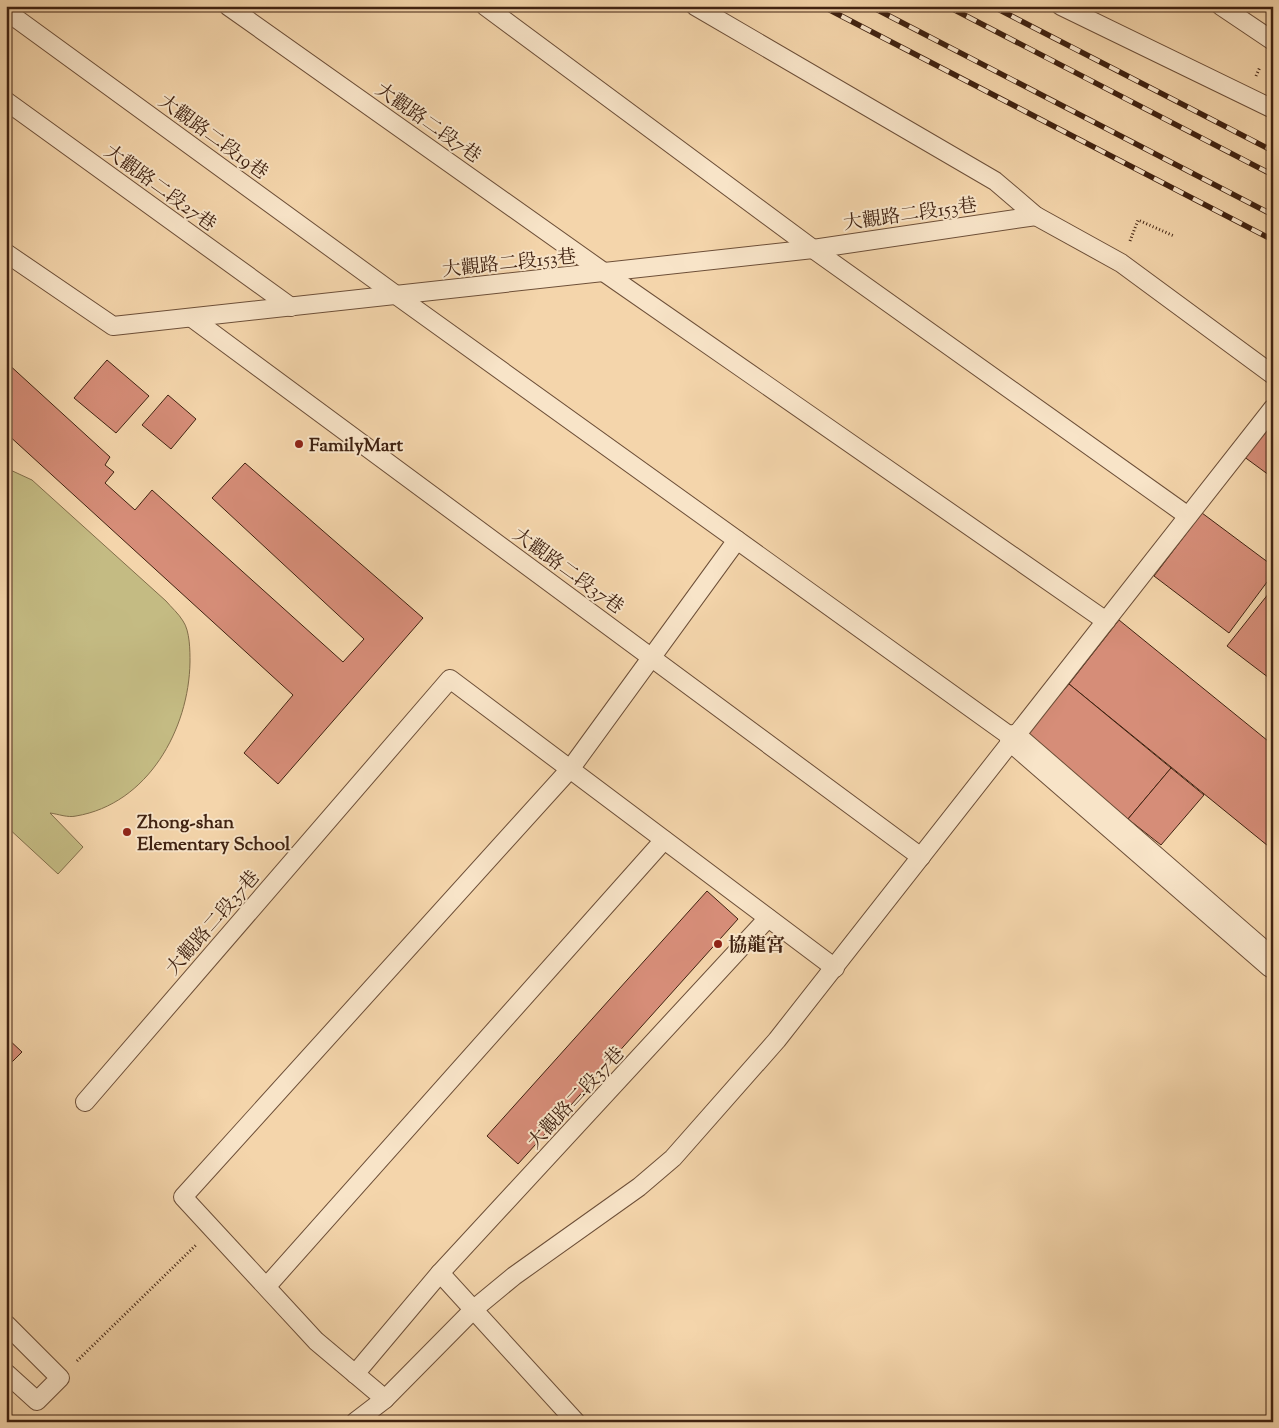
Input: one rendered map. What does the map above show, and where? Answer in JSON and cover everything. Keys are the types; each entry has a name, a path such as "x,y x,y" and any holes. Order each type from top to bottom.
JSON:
{"street":[{"path":"1014,739 1273,964"}],"lane":[{"name":"大觀路二段7巷","path":"228,6 605,273 1106,621"},
{"path":"485,6 813,248 1188,516"},
{"path":"695,6 995,180 1036,216 1121,263 1273,376"},
{"path":"1061,6 1273,109"},
{"path":"1221,6 1273,41"},
{"name":"大觀路二段19巷","path":"6,11 396,295 1014,739"},
{"name":"大觀路二段27巷","path":"6,101 291,307"},
{"name":"大觀路二段153巷","path":"6,253 113,326 605,273 813,248 1036,216"},
{"name":"大觀路二段37巷","path":"192,318 921,857"},
{"path":"356,1422 385,1399 474,1309 514,1276 639,1187 673,1158 778,1040 1273,408"},
{"path":"385,1399 316,1341 267,1286 183,1198 570,768 738,540"},
{"name":"大觀路二段37巷","path":"85,1102 450,679 835,968"},
{"path":"267,1286 664,840"},
{"name":"大觀路二段37巷","path":"355,1374 440,1273 768,918"},
{"path":"440,1273 576,1422"},
{"path":"6,1324 60,1378 37,1401 6,1373"}],"path":[{"path":"1121,263 1138,220 1174,236"},
{"path":"60,1378 213,1228"}],"shaded area":[{"path":"6,468 32,480 166,601 183,621 189,641 188,687 182,713 160,760 143,780 124,796 102,809 73,816 50,813 83,847 58,874 6,826"}],"building":[{"path":"107,360 149,396 116,433 74,398"},
{"path":"6,362 110,457 105,465 114,472 105,483 135,510 152,490 343,662 364,639 212,498 245,463 423,618 278,784 244,753 293,695 6,433"},
{"path":"168,395 196,419 171,449 142,425"},
{"path":"1273,417 1273,478 1243,456"},
{"path":"1202,513 1273,566 1273,574 1229,633 1154,576"},
{"path":"1273,588 1273,681 1227,646"},
{"path":"1119,620 1273,745 1273,850 1069,684"},
{"path":"1069,684 1171,768 1128,819 1026,734"},
{"path":"1171,768 1204,795 1161,845 1128,819"},
{"path":"707,891 738,919 518,1164 487,1136"},
{"path":"6,1037 22,1052 6,1068"}],"railway":[{"path":"822,6 1273,240"},
{"path":"870,6 1273,215"},
{"path":"947,6 1273,175"},
{"path":"992,6 1273,151"}],"place":[{"name":"FamilyMart","path":"299,444"},
{"name":"Zhong-shan Elementary School","path":"127,832"},
{"name":"協龍宮","path":"718,944"}]}
